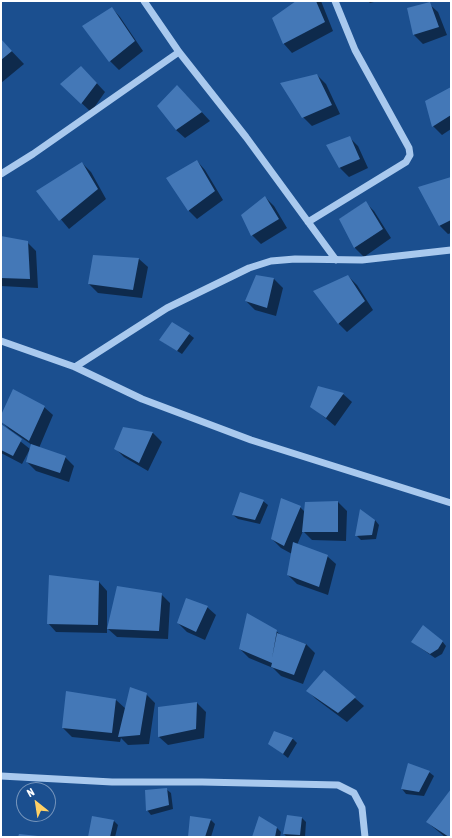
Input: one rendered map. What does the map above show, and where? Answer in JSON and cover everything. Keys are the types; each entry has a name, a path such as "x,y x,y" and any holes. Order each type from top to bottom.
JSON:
{"street":[{"path":"144,1 179,52 246,137 336,260"},
{"path":"308,222 406,162 410,155 409,148 355,50 335,1"},
{"path":"1,174 179,52"},
{"path":"75,367 167,308 249,268 271,261 295,259 336,260 387,258 451,250"},
{"path":"1,341 75,367 142,399 251,440 451,503"},
{"path":"1,776 112,782 338,785 354,792 362,808 365,837"}],"building":[{"path":"296,1 316,1 325,22 283,44 272,18"},
{"path":"430,2 439,27 413,35 407,8"},
{"path":"112,7 135,41 109,62 82,26"},
{"path":"1,39 12,51 1,60"},
{"path":"81,66 97,83 81,104 60,84"},
{"path":"317,74 332,105 302,118 280,83"},
{"path":"177,85 202,112 176,130 157,106"},
{"path":"451,87 451,115 432,127 425,101"},
{"path":"350,136 360,159 339,168 326,145"},
{"path":"197,160 215,191 188,211 166,178"},
{"path":"82,162 98,189 59,221 36,191"},
{"path":"451,177 451,220 439,226 418,187"},
{"path":"265,196 279,219 251,236 241,215"},
{"path":"366,201 383,229 354,248 339,219"},
{"path":"1,236 28,241 30,279 1,278"},
{"path":"93,255 139,258 133,290 88,284"},
{"path":"256,275 274,278 267,308 245,301"},
{"path":"348,275 365,301 338,324 313,291"},
{"path":"172,322 190,333 177,351 159,340"},
{"path":"318,386 344,393 326,418 310,407"},
{"path":"13,389 45,406 29,441 1,422 1,415"},
{"path":"1,424 22,439 13,456 1,450"},
{"path":"123,427 153,432 139,463 114,449"},
{"path":"31,444 66,456 60,473 26,462"},
{"path":"240,492 264,500 255,520 232,515"},
{"path":"281,498 301,506 284,546 271,539"},
{"path":"338,501 338,532 302,532 305,502"},
{"path":"360,509 375,520 372,535 355,536"},
{"path":"293,542 328,555 319,587 287,575"},
{"path":"49,575 99,581 98,625 47,624"},
{"path":"117,586 162,593 159,631 107,629"},
{"path":"186,598 208,606 196,632 177,623"},
{"path":"247,613 277,630 272,658 277,633 306,644 294,675 271,667 272,663 239,649"},
{"path":"423,625 443,641 438,649 430,654 411,642"},
{"path":"324,670 356,697 338,713 306,691"},
{"path":"130,687 147,693 140,735 118,737"},
{"path":"66,691 116,699 112,733 62,728"},
{"path":"197,702 196,729 158,737 158,707"},
{"path":"274,731 293,738 283,754 268,744"},
{"path":"408,763 430,771 419,792 401,789"},
{"path":"167,788 169,805 146,811 145,790"},
{"path":"451,789 451,835 449,837 426,822"},
{"path":"287,815 302,817 300,835 283,834"},
{"path":"92,816 114,820 110,837 88,837"},
{"path":"190,816 211,819 205,837 188,837"},
{"path":"259,816 277,827 275,837 252,837"},
{"path":"19,834 38,836 38,837 18,837"}]}
